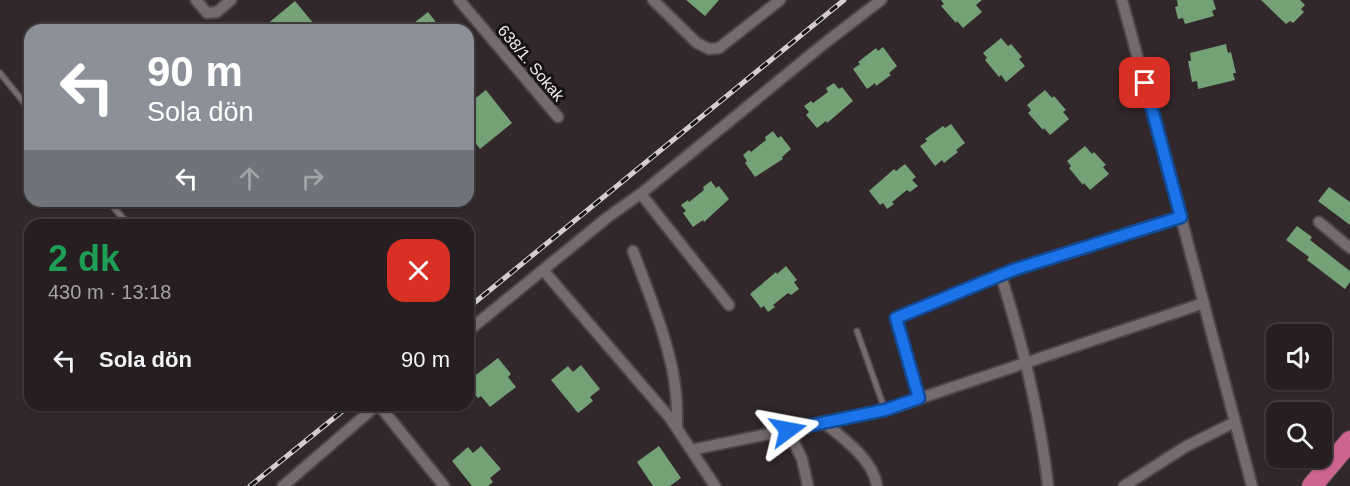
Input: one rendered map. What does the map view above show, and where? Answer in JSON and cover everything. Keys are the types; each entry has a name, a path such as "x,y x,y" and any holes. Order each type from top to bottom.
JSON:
{"highway":[{"path":"1312,486 1350,441"},
{"path":"1326,486 1350,458"}],"street":[{"path":"196,0 207,13 217,12 231,0"},
{"name":"638/1. Sokak","path":"459,0 558,117"},
{"path":"653,0 697,43 709,49 719,48 780,0"},
{"path":"474,326 881,0"},
{"path":"1122,0 1252,486"},
{"path":"641,194 729,305"},
{"path":"919,398 896,318 1013,270 1181,217"},
{"path":"1319,222 1350,248"},
{"path":"633,251 658,317 676,394 677,428"},
{"path":"543,270 670,418 715,486"},
{"path":"1001,276 1026,362 1044,452 1048,486"},
{"path":"691,450 885,410 1204,303"},
{"path":"283,486 371,411"},
{"path":"383,411 444,486"},
{"path":"823,422 851,445 868,465 878,486"},
{"path":"1124,486 1185,447 1235,422"},
{"path":"788,430 802,459 808,486"}],"lane":[{"path":"0,73 24,103"},
{"path":"113,207 124,219"},
{"path":"857,331 885,410"}],"building":[{"path":"686,0 719,0 705,16"},
{"path":"941,0 982,0 976,5 982,12 963,28 941,6 944,4"},
{"path":"1177,0 1213,0 1216,9 1212,11 1214,16 1185,24 1183,18 1178,19 1175,7 1178,6"},
{"path":"1261,0 1300,0 1305,5 1301,9 1304,12 1293,23 1290,21 1286,24"},
{"path":"295,1 314,24 267,24"},
{"path":"428,12 437,24 413,24"},
{"path":"1001,38 1008,46 1011,44 1022,57 1019,59 1025,66 1006,82 985,60 987,58 983,53"},
{"path":"1226,44 1228,53 1231,52 1236,73 1233,73 1235,80 1198,89 1197,81 1192,82 1188,61 1191,61 1190,53"},
{"path":"883,47 897,66 889,73 891,75 876,86 875,83 867,89 853,69 876,48 878,51"},
{"path":"834,83 839,89 842,87 853,101 827,123 826,121 817,128 806,115 809,112 804,106 811,101 813,103 828,92 826,88"},
{"path":"486,90 512,123 480,149 474,141 474,99"},
{"path":"1045,90 1052,98 1054,96 1066,110 1063,112 1069,119 1050,135 1028,113 1031,110 1027,105"},
{"path":"951,124 965,143 944,163 942,160 935,166 920,146 927,141 925,139 943,126 945,128"},
{"path":"773,131 778,138 781,136 791,149 782,157 783,159 755,177 745,163 747,161 743,155 749,150 751,152 766,140 765,137"},
{"path":"1085,146 1106,165 1103,167 1109,174 1090,190 1069,168 1071,166 1067,161"},
{"path":"905,164 916,177 912,180 918,186 910,192 907,190 887,209 883,203 880,205 869,191 894,169 896,171"},
{"path":"711,181 716,188 719,186 729,199 704,222 703,220 693,227 683,213 686,211 681,205 688,200 689,202 704,190 703,187"},
{"path":"1329,187 1350,202 1350,225 1318,201"},
{"path":"1297,226 1312,237 1310,240 1350,271 1350,282 1345,289 1307,260 1309,257 1286,240"},
{"path":"786,266 797,280 794,282 799,289 791,295 788,293 768,312 764,306 761,308 750,294"},
{"path":"498,358 511,374 508,377 516,387 490,407 481,396 478,398 474,393 474,376"},
{"path":"581,365 600,389 590,397 593,401 578,413 551,380 568,366 573,372"},
{"path":"481,446 501,469 490,478 493,482 488,486 472,486 452,461 468,447 473,453"},
{"path":"659,446 681,478 670,486 653,486 637,462"}],"railway":[{"path":"474,303 844,0"},
{"path":"250,486 343,411"}],"route":[{"path":"788,430 885,410 919,398 896,318 1013,270 1181,217 1145,83"}]}
